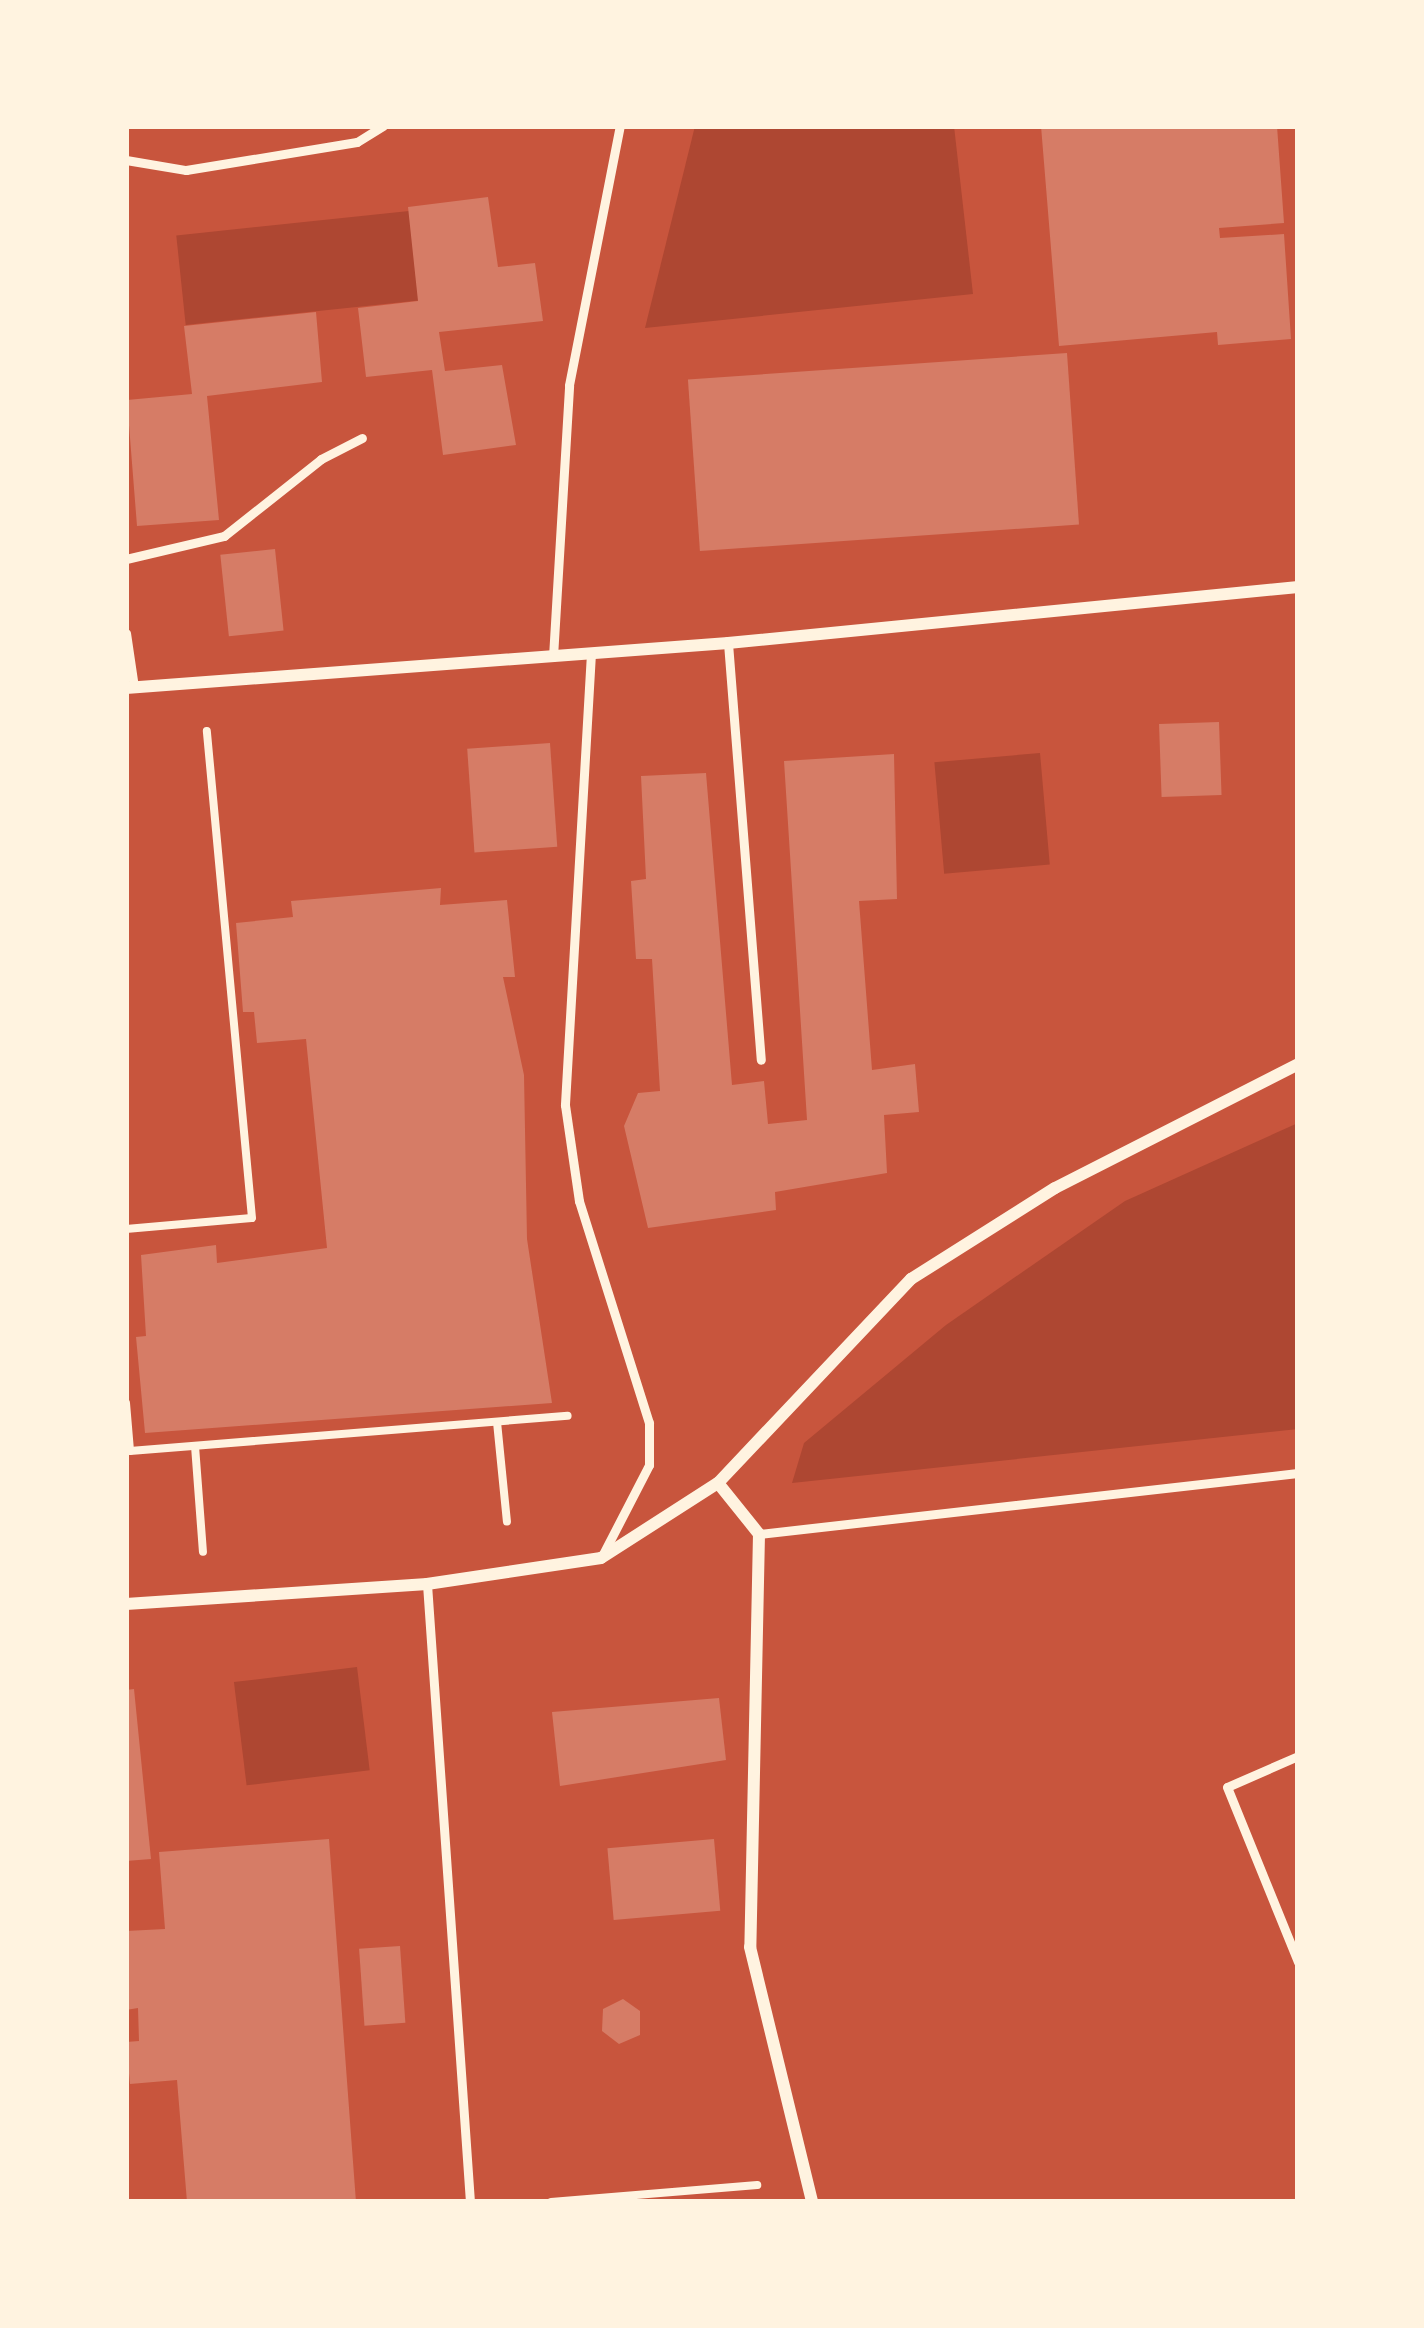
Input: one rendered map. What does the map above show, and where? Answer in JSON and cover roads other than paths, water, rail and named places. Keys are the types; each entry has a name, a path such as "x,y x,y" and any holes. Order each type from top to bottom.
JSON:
{"street":[{"path":"130,688 728,643 1298,587"},
{"path":"126,1604 427,1583 601,1558 718,1484 911,1279 1055,1188 1298,1064"},
{"path":"718,1484 759,1534 750,1947 812,2202"}],"lane":[{"path":"126,160 186,170 357,142 383,126"},
{"path":"553,656 569,385 620,126"},
{"path":"126,559 224,536 321,458 362,437"},
{"path":"126,633 130,688"},
{"path":"728,643 761,1060"},
{"path":"591,653 565,1105 590,1241 650,1423 649,1465 601,1558"},
{"path":"759,1534 1298,1473"},
{"path":"427,1583 470,2202"},
{"path":"1298,1756 1227,1787 1298,1962"}]}
